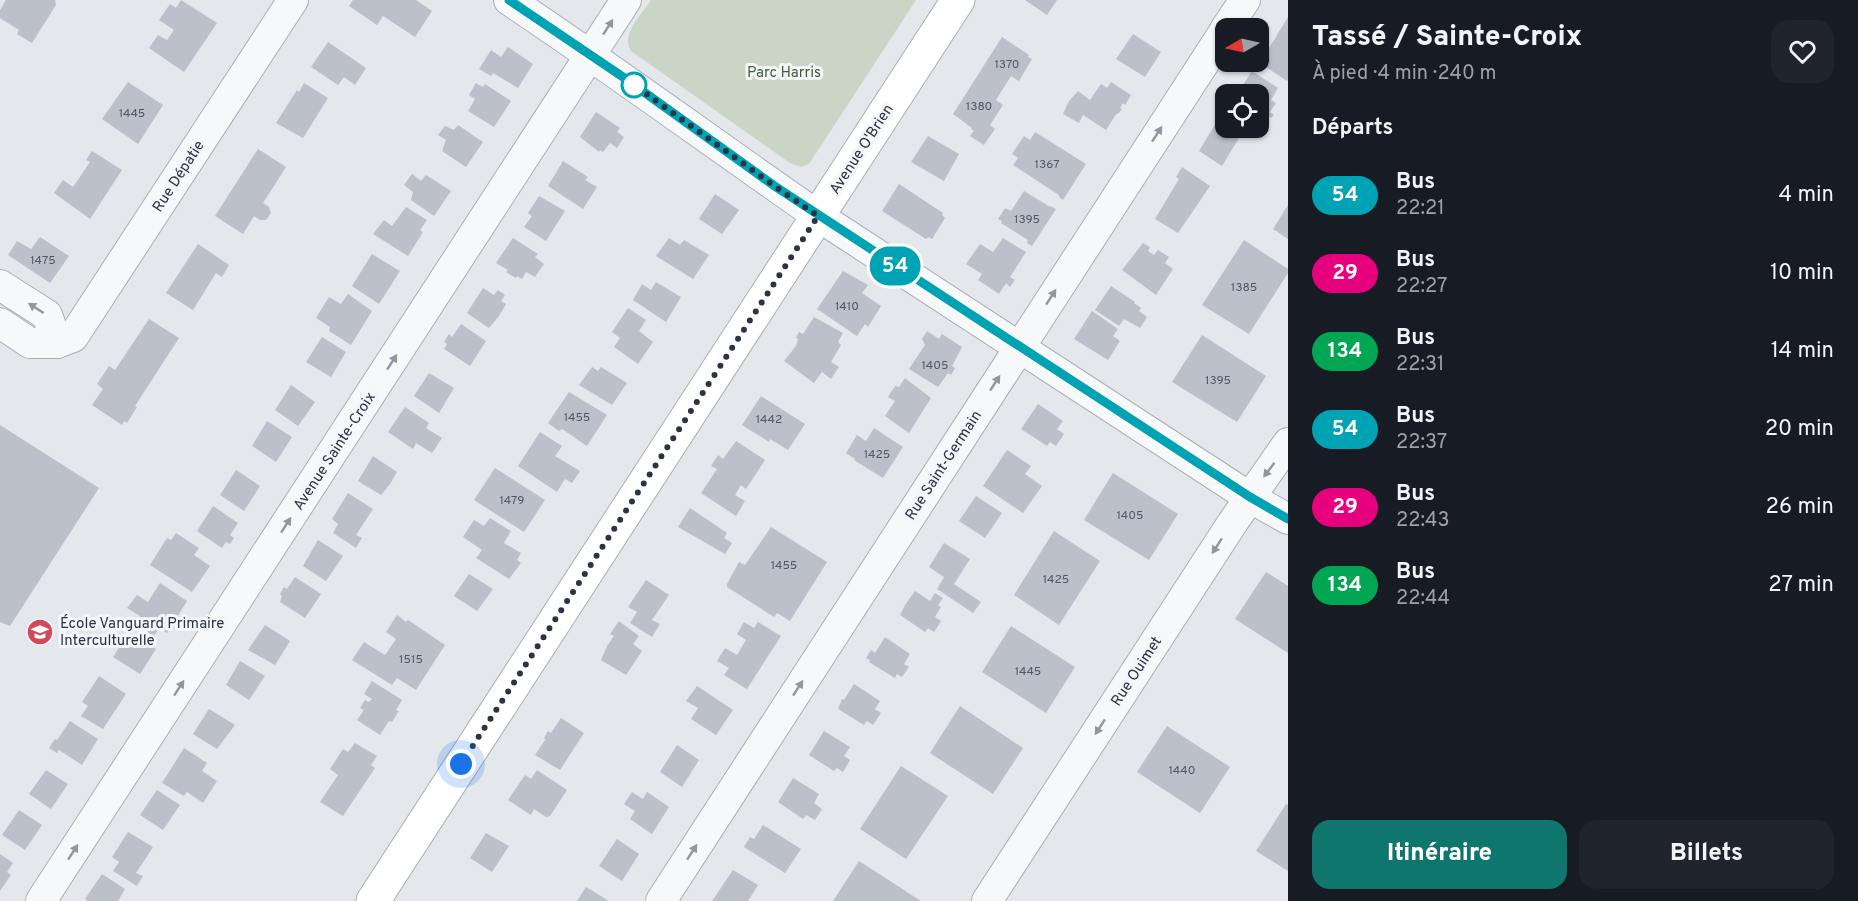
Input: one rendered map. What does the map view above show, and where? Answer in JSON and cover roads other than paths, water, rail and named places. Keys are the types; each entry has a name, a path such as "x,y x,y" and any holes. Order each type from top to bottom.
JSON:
{"street":[{"name":"Rue Dépatie","path":"57,343 73,337 293,0"},
{"path":"509,0 591,54 818,216 1250,497 1288,519"},
{"name":"Avenue Sainte-Croix","path":"41,901 626,0"},
{"name":"Avenue O'Brien","path":"373,901 958,0"},
{"name":"Rue Saint-Germain","path":"1233,18 1245,0"},
{"name":"Rue Saint-Germain","path":"661,901 1215,46"},
{"path":"0,285 48,315 57,343 30,343 0,323"},
{"name":"Rue Ouimet","path":"987,901 1250,497 1288,443"}],"place":[{"name":"École Vanguard Primaire Interculturelle","path":"40,632"}],"park label":[{"name":"Parc Harris","path":"784,72"}]}
